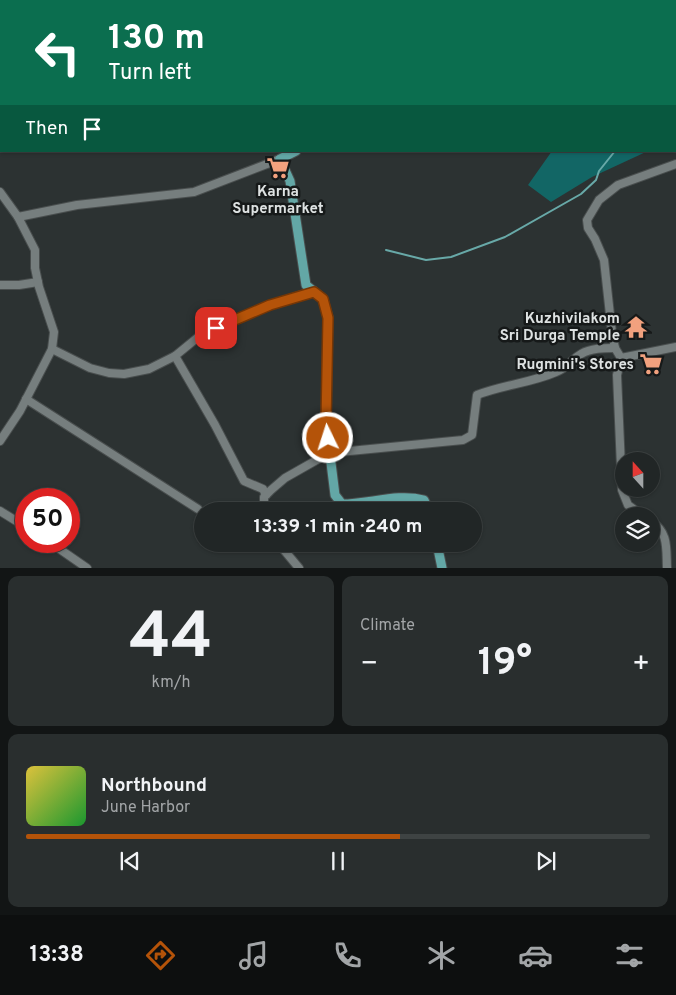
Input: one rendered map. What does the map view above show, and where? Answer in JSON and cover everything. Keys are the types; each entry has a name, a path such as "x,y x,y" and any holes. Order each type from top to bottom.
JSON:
{"main road":[{"path":"294,152 280,159 290,181 306,285 323,299 328,318 326,423 335,495 340,502"},
{"path":"375,502 410,497 424,500 425,502"},
{"path":"438,552 442,568"}],"street":[{"path":"18,217 77,205 194,192 280,159"},
{"path":"631,507 628,505 622,490 617,375 621,358 615,348 604,260 586,220 599,200 618,185 676,164"},
{"path":"0,192 18,217 35,250 38,282 54,332 52,349 26,399 0,441"},
{"path":"0,285 19,286 38,282"},
{"path":"52,349 90,368 109,374 124,374 149,369 176,356 197,338 225,324 270,305 314,292"},
{"path":"621,358 676,347"},
{"path":"266,495 285,478 330,453 463,440 472,435 477,395 497,387 555,373 569,366 581,354 600,348 615,348"},
{"path":"176,356 244,482 263,489 266,495 265,502"},
{"path":"26,399 194,507"},
{"path":"0,511 15,520"},
{"path":"660,527 665,536 667,568"},
{"path":"286,552 299,568"},
{"path":"65,553 87,568"}],"shaded area":[{"path":"551,152 646,152 592,177 551,202 528,185"}],"waterway":[{"path":"386,250 426,260 451,257 505,237 581,194 596,180 599,171 614,152"}],"place":[{"name":"Karna Supermarket","path":"278,168"},
{"name":"Kuzhivilakom Sri Durga Temple","path":"636,327"},
{"name":"Rugmini's Stores","path":"651,364"}],"route":[{"path":"216,328 270,305 314,292 323,299 328,318 326,423 328,438"}]}
